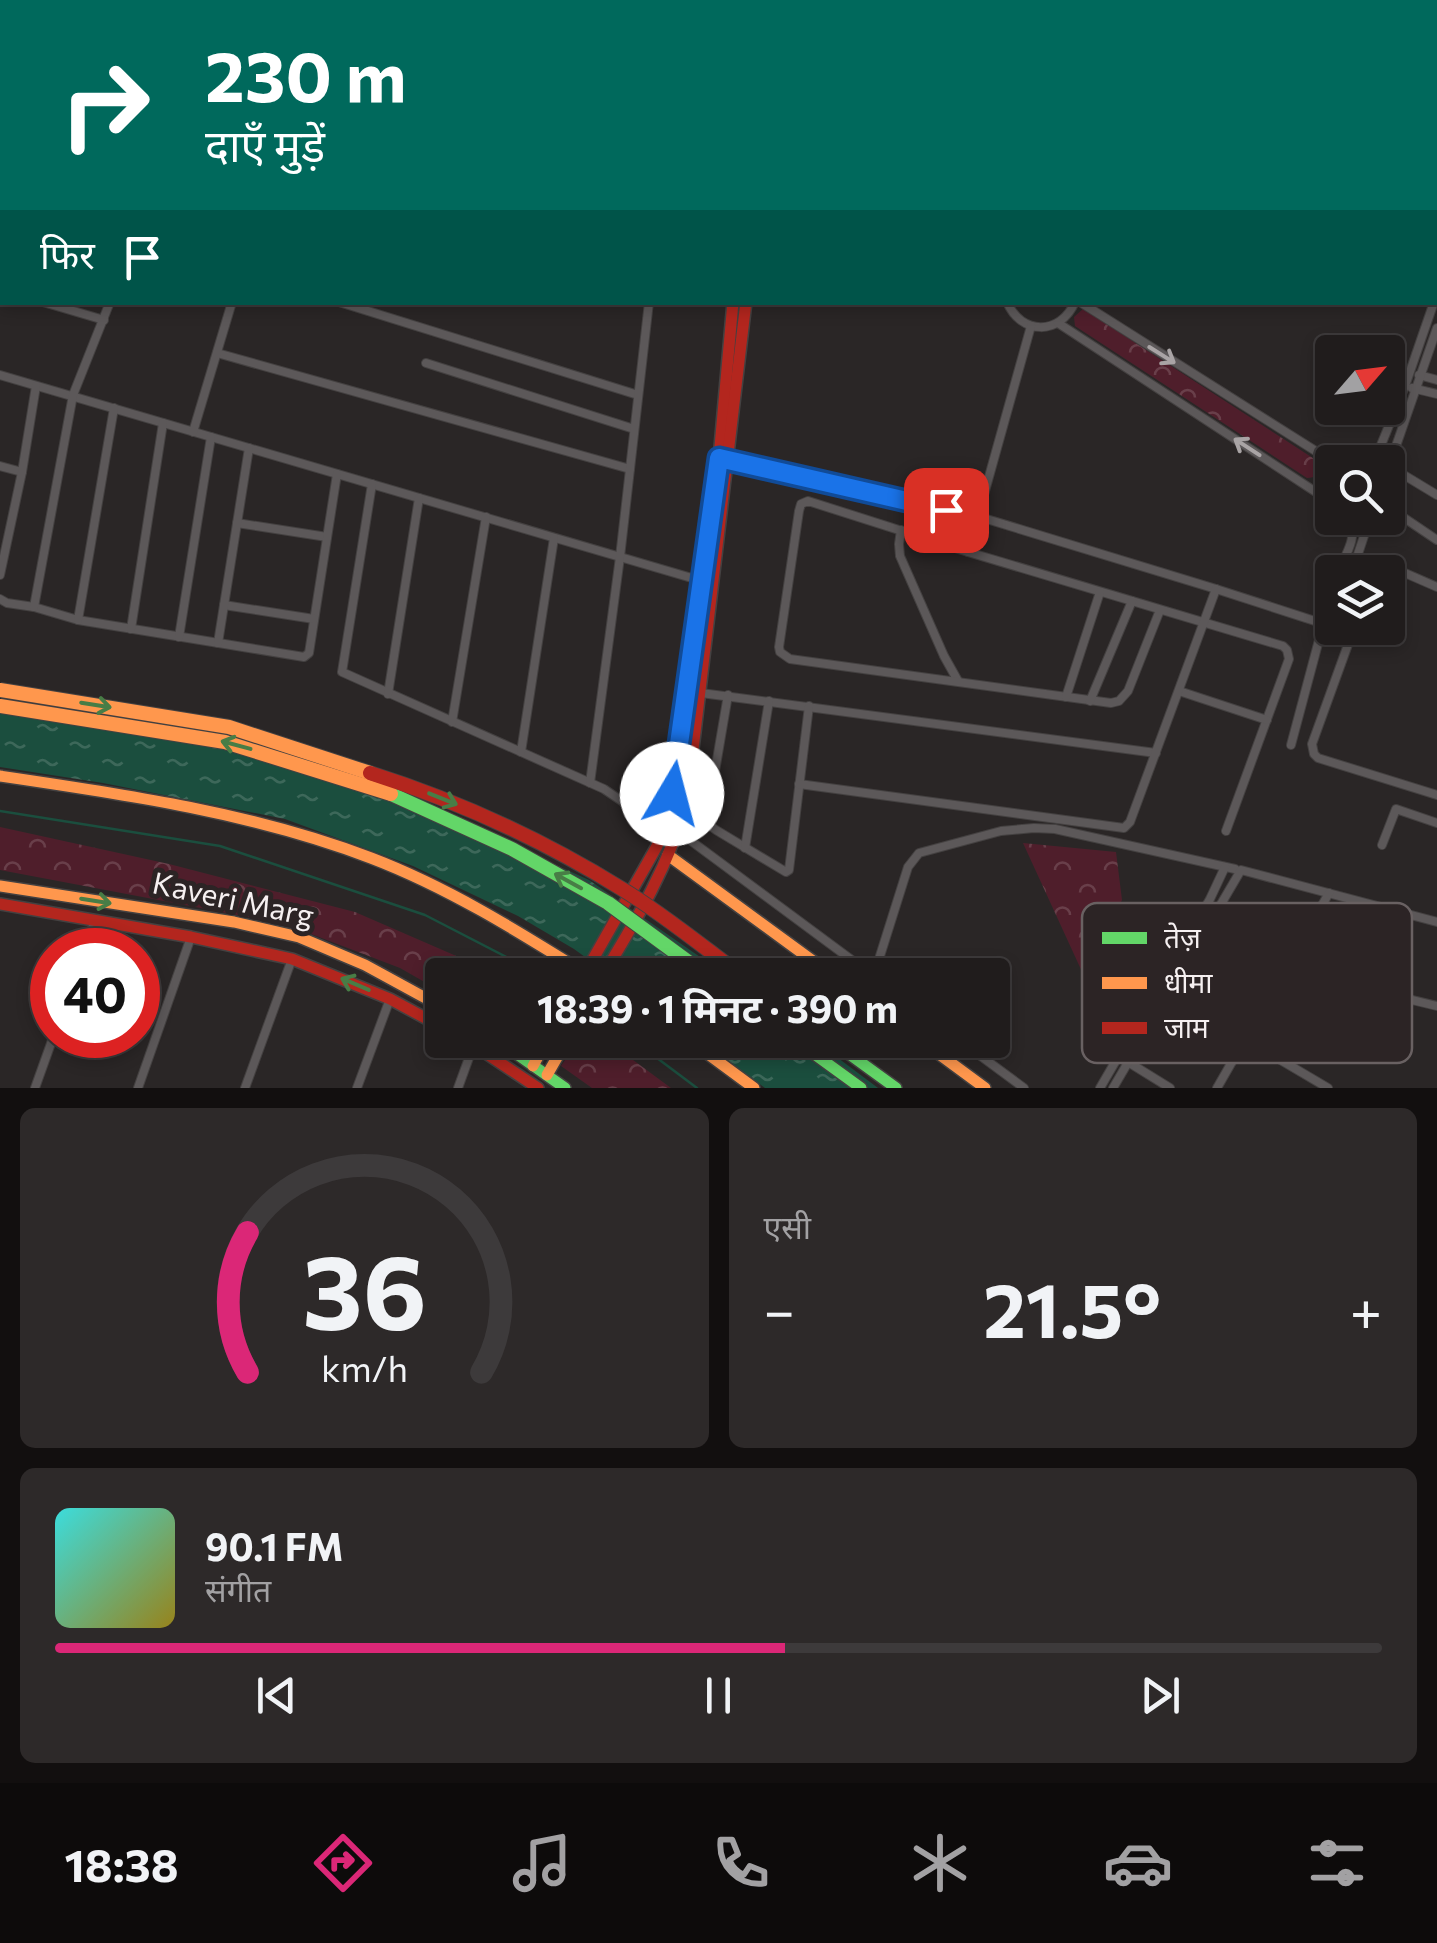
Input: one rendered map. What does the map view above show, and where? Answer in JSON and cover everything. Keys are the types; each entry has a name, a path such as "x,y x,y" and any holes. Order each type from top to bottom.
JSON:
{"main road":[{"path":"613,958 656,886 679,832 686,800 701,693 724,459 733,305"},
{"path":"594,958 640,878 663,829 672,794 746,305"},
{"path":"0,690 229,727 406,784 519,831 624,890 718,958"},
{"path":"0,706 224,742 403,798 512,849 608,903 683,958"},
{"path":"0,776 190,808 343,847 445,889 564,958"},
{"path":"668,855 809,958"},
{"name":"Kaveri Marg","path":"0,886 270,929 365,965 425,998"},
{"name":"Kaveri Marg","path":"0,905 191,937 292,959 390,998 425,1018"},
{"path":"497,1058 533,1079 565,1088"},
{"path":"514,1058 533,1079"},
{"path":"533,1079 551,1058"},
{"path":"713,1058 754,1088"},
{"path":"819,1058 860,1088"},
{"path":"855,1058 896,1088"},
{"path":"945,1058 986,1088"}],"street":[{"path":"53,305 104,320"},
{"path":"34,607 73,395 109,305"},
{"path":"193,432 231,305"},
{"path":"349,305 638,395"},
{"path":"590,782 620,556 646,305"},
{"path":"1008,305 1014,316 1042,328 1058,323 1075,305"},
{"path":"1082,305 1315,451"},
{"path":"1394,445 1410,387 1410,372 1433,305"},
{"path":"1058,323 1315,494"},
{"path":"968,552 1031,326"},
{"path":"1382,445 1410,387 1421,375 1437,328"},
{"path":"216,353 630,470"},
{"path":"426,363 634,429"},
{"path":"1410,372 1437,380"},
{"path":"0,375 702,580"},
{"path":"0,575 36,386"},
{"path":"1410,387 1437,394"},
{"path":"78,620 114,408"},
{"path":"131,629 163,423"},
{"path":"179,637 211,437"},
{"path":"218,643 249,448"},
{"path":"724,459 980,517 1315,622"},
{"path":"0,466 22,472"},
{"path":"0,599 7,604 34,607 78,620 304,657 308,653 337,474"},
{"path":"1405,477 1437,495"},
{"path":"372,484 341,669 345,676 590,782 663,829"},
{"path":"388,694 419,498"},
{"path":"1160,610 1124,696 1111,703 790,659 780,652 801,504 808,501 1282,646 1288,650 1289,658 1226,831"},
{"path":"452,722 486,518"},
{"path":"1405,518 1437,540"},
{"path":"237,523 327,537"},
{"path":"902,530 900,556 958,682"},
{"path":"521,752 554,538"},
{"path":"1405,573 1437,587"},
{"path":"799,784 1128,826 1216,589"},
{"path":"1066,697 1100,592"},
{"path":"1090,701 1132,601"},
{"path":"224,605 314,619"},
{"path":"1291,745 1315,645"},
{"path":"1347,645 1312,744 1314,754 1437,796"},
{"path":"1179,691 1266,720"},
{"path":"701,693 1156,753"},
{"path":"728,695 707,818 716,830 781,871 789,870 808,706"},
{"path":"745,848 769,700"},
{"path":"1382,845 1396,809 1437,823"},
{"path":"878,958 912,859 926,851 1001,831 1055,829 1230,868 1208,903"},
{"path":"679,832 850,958"},
{"path":"1222,903 1241,870 1364,903"},
{"path":"1324,903 1329,894"},
{"path":"1412,916 1437,922"},
{"path":"92,928 95,920"},
{"path":"138,1088 191,937"},
{"path":"245,1088 292,959"},
{"path":"357,1088 390,998"},
{"path":"1412,1000 1437,1006"},
{"path":"36,1088 46,1058"},
{"path":"458,1088 466,1058"},
{"path":"983,1058 1024,1088"},
{"path":"1100,1088 1115,1063"},
{"path":"1113,1088 1127,1063"},
{"path":"1130,1063 1170,1088"},
{"path":"1217,1088 1231,1063"},
{"path":"1286,1063 1328,1088"}],"green space":[{"path":"1083,309 1315,459 1315,476 1307,478 1075,326 1074,317"},
{"path":"0,827 169,864 355,912 460,958 425,958 425,982 400,968 285,924 0,870"},
{"path":"1023,843 1116,852 1122,900 1082,903 1082,972"},
{"path":"567,1058 630,1058 671,1088 592,1088 561,1066"}],"water":[{"path":"0,702 169,724 393,791 589,880 701,958 586,958 518,916 413,866 285,819 0,767"},
{"path":"724,1058 838,1058 878,1088 765,1088"}],"waterway":[{"path":"0,811 220,846 425,915 508,958"},
{"path":"657,1058 697,1088"}],"traffic: fast":[{"path":"391,794 512,849 608,903 683,958"},
{"path":"522,1058 565,1088"},
{"path":"820,1058 861,1088"},
{"path":"855,1058 896,1088"}],"traffic: slow":[{"path":"0,690 229,727 370,773"},
{"path":"0,706 225,742 391,794"},
{"path":"0,776 188,807 327,842 454,896 561,958"},
{"path":"668,855 809,958"},
{"path":"0,886 234,922 299,937 365,965 425,998"},
{"path":"533,1066 537,1058"},
{"path":"547,1075 557,1058"},
{"path":"713,1058 754,1088"},
{"path":"944,1058 985,1088"}],"traffic: jam":[{"path":"594,958 657,846 672,794 719,458 733,305"},
{"path":"613,958 662,869 687,800 746,305"},
{"path":"370,773 468,809 562,854 637,899 718,958"},
{"path":"0,904 292,959 390,999 425,1018"},
{"path":"493,1058 538,1088"}],"route":[{"path":"672,794 719,458 946,510"}]}
